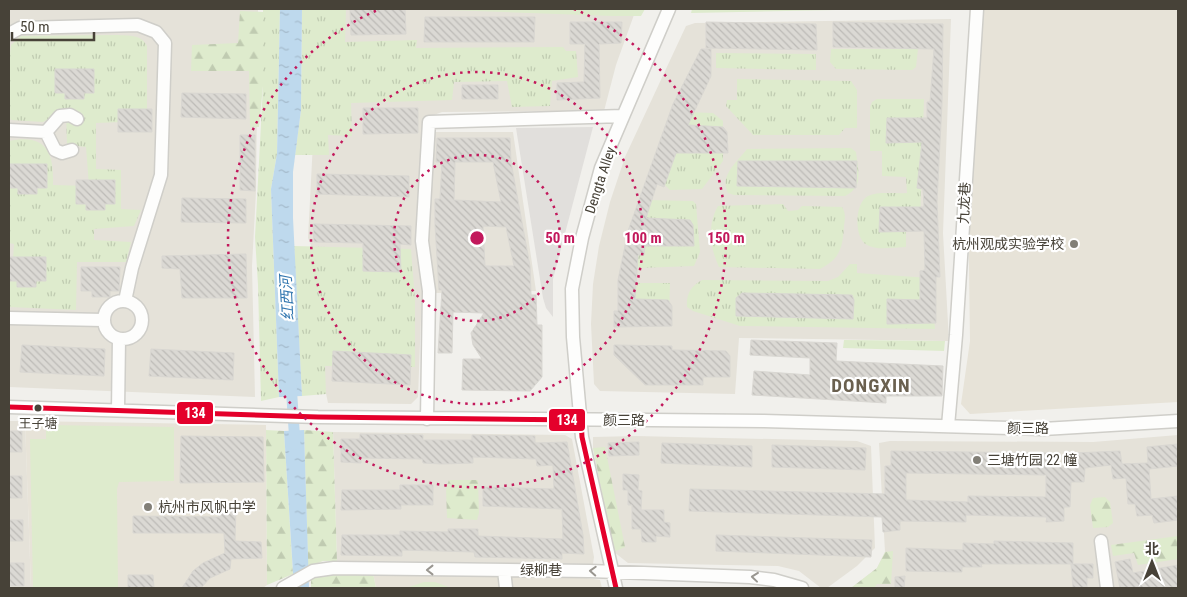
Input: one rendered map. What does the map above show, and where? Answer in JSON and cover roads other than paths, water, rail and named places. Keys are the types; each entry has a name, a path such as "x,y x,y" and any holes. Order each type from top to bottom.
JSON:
{"street":[{"name":"Dengta Alley","path":"616,588 582,437 573,337 572,289 582,238 602,168 669,9"},
{"name":"九龙巷","path":"948,426 956,335 976,11"},
{"path":"9,34 20,28 138,25 156,32 165,43 161,175 132,268 125,301"},
{"path":"46,132 60,116 70,115 77,119"},
{"path":"427,419 429,291 422,241 429,122 438,120 624,116"},
{"path":"9,130 46,132"},
{"path":"46,132 54,150 62,153 72,150"},
{"path":"119,301 125,301 136,306 142,317 142,323 136,334 131,338 119,339 108,333 104,320 108,308 119,301"},
{"path":"9,318 104,320"},
{"path":"118,410 119,339"},
{"name":"颜三路","path":"9,408 427,419 764,421 1043,429 1178,421"},
{"path":"1101,540 1107,588"},
{"name":"绿柳巷","path":"285,587 313,571 334,568 504,570 750,577 774,580 802,588"},
{"path":"504,570 506,588"}],"water":[{"path":"280,9 302,9 301,110 293,172 293,218 302,396 279,397 271,189 277,154"},
{"path":"304,430 309,588 294,588 284,431"}],"waterway":[{"name":"红西河","path":"291,383 295,444"}],"place":[{"name":"杭州观成实验学校","path":"1074,244"},
{"name":"王子塘","path":"38,408"},
{"name":"三塘竹园 22 幢","path":"977,460"},
{"name":"杭州市风帆中学","path":"148,507"}],"district":[{"name":"DONGXIN","path":"871,385"}]}
